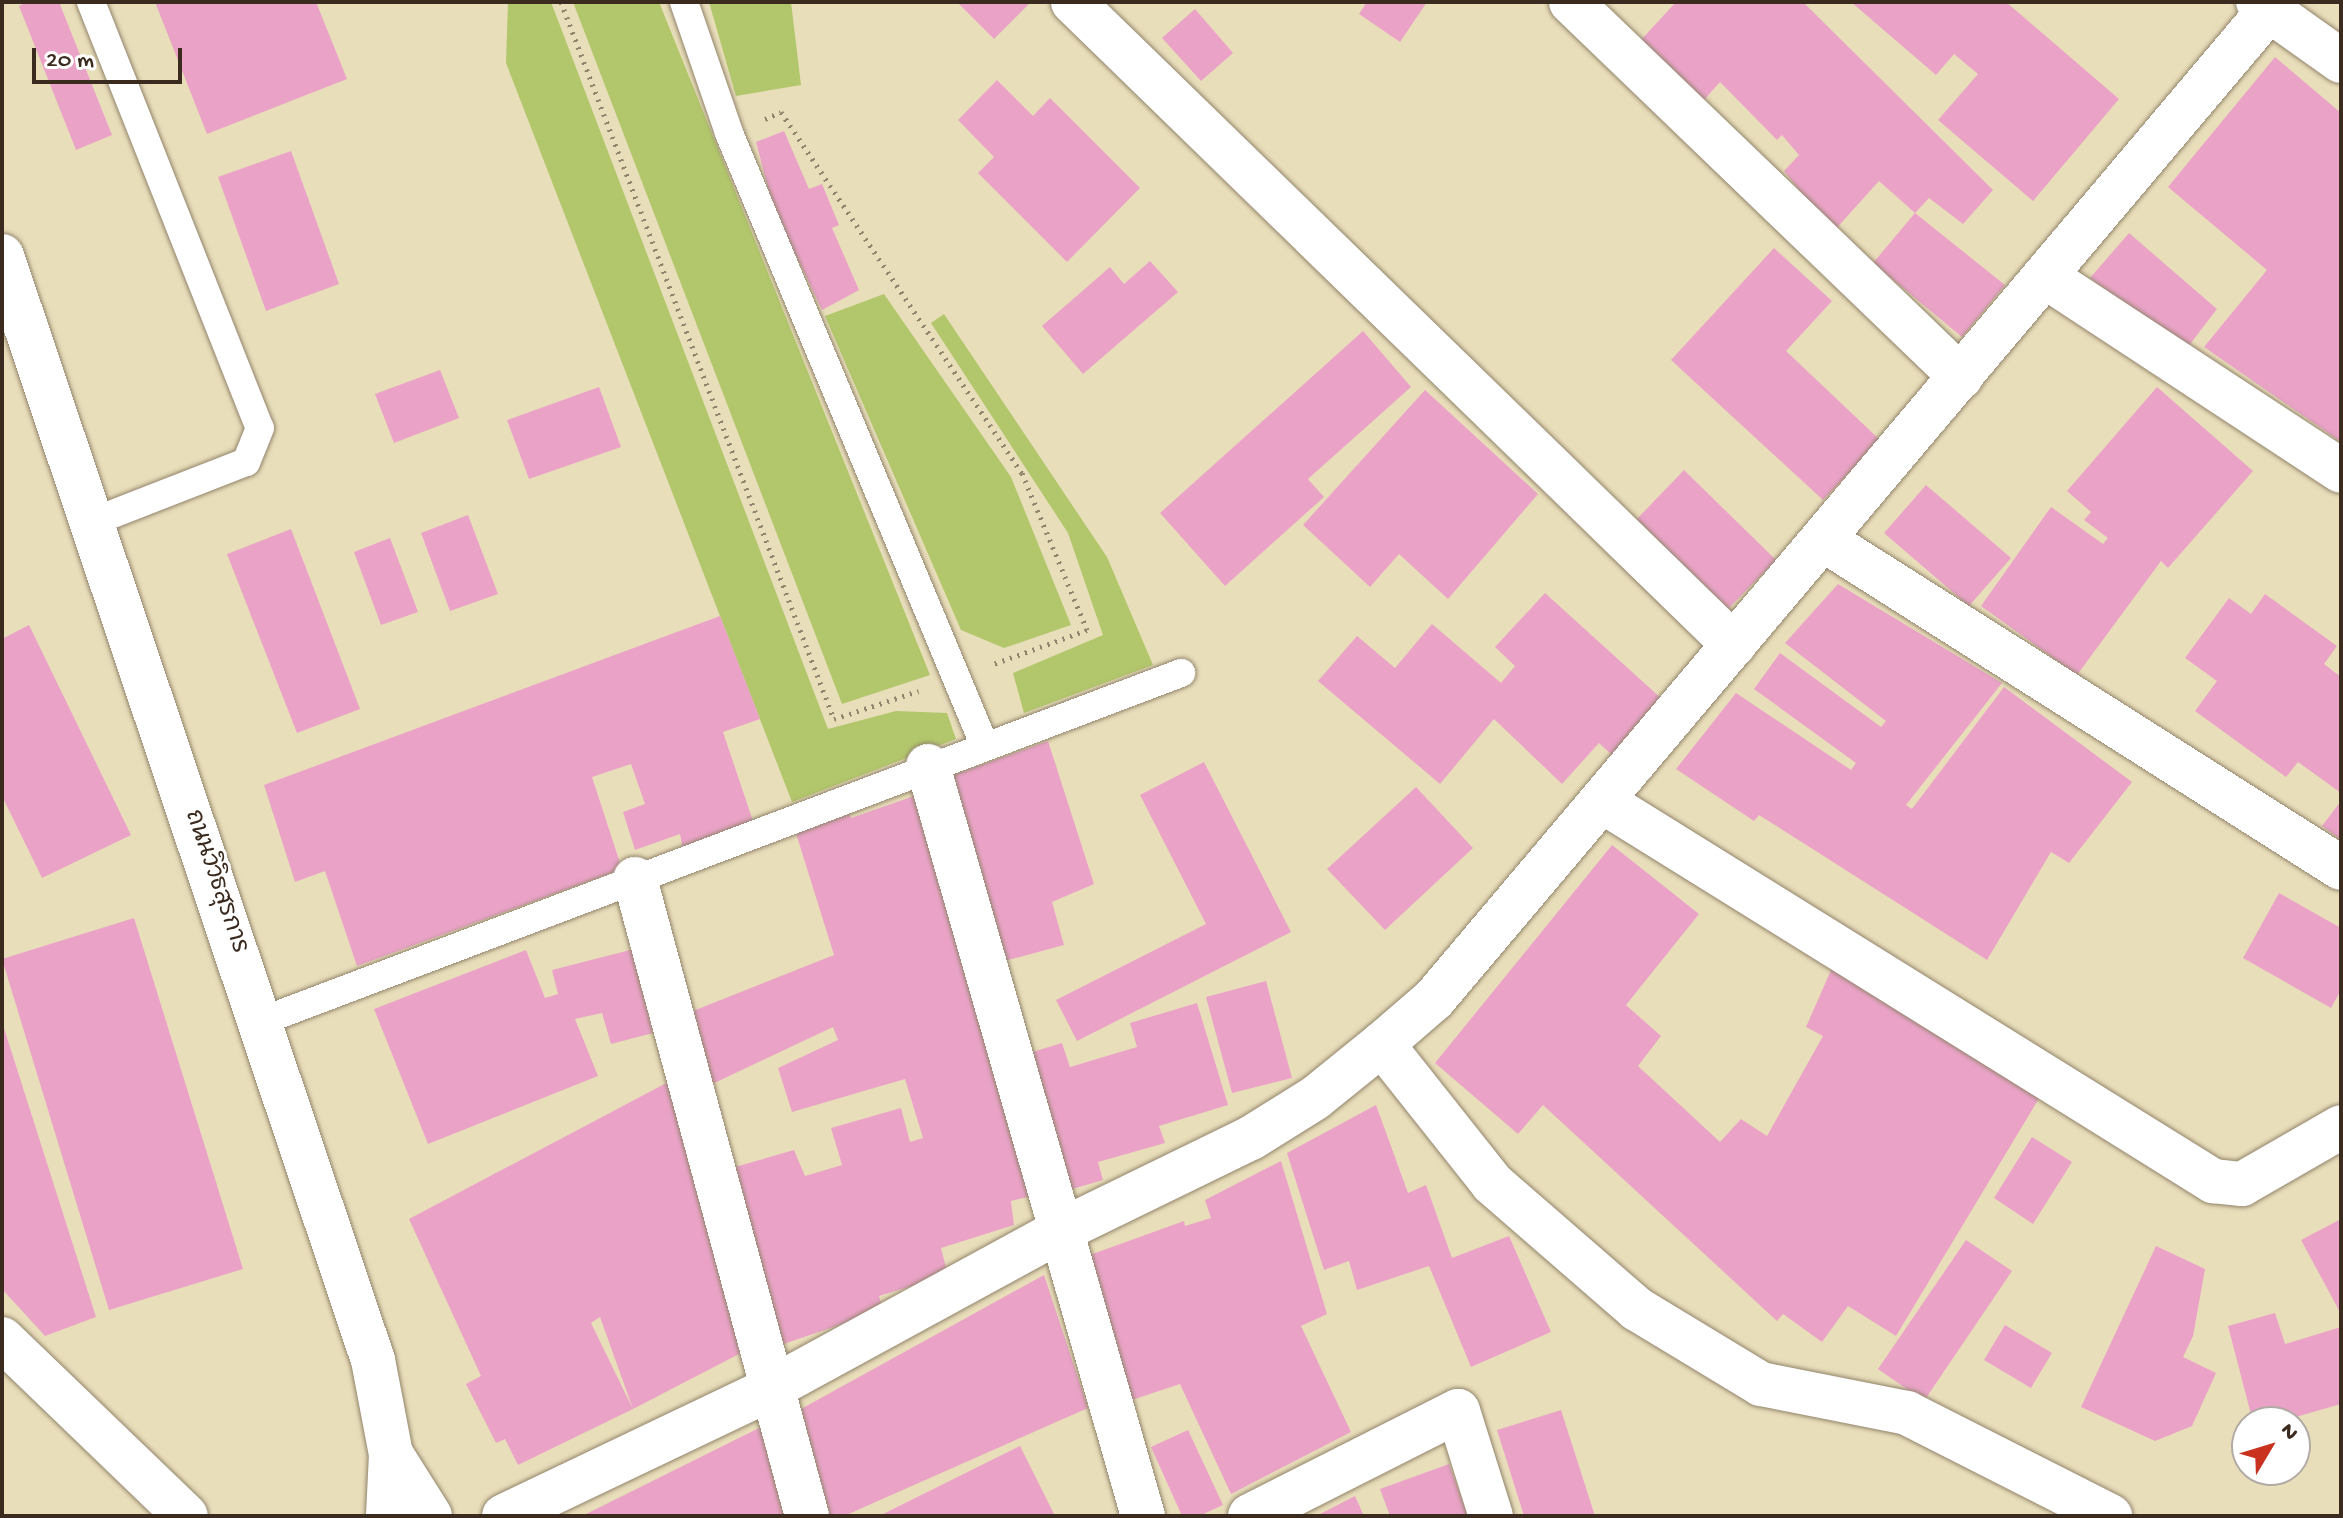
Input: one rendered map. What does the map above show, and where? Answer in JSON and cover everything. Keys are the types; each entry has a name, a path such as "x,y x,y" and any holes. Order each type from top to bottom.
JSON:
{"street":[{"path":"1073,2 1734,645"},
{"path":"1571,2 1961,377"},
{"path":"504,1516 770,1389 1062,1230 1251,1138 1315,1098 1434,999 2046,277 2268,5 2341,61"},
{"name":"ถนนวิวิธสุรการ","path":"2,256 262,1021 373,1360 391,1454 388,1516"},
{"path":"2046,277 2341,471"},
{"path":"1824,540 2341,868"},
{"path":"928,766 1143,1516"},
{"path":"1602,801 2213,1181 2242,1184 2341,1127"},
{"path":"635,879 770,1389 807,1516"},
{"path":"1382,1044 1492,1183 1637,1309 1761,1384 1907,1413 2110,1516"},
{"path":"2,1339 186,1516"},
{"path":"1250,1516 1458,1411 1491,1516"},
{"path":"391,1454 430,1516"}],"lane":[{"path":"91,2 260,428 246,462 92,522"},
{"path":"684,2 729,133 984,744"},
{"path":"262,1021 984,744 1181,673"}],"green space":[{"path":"508,2 551,2 828,729 896,711 947,713 956,739 792,802 506,63"},
{"path":"573,2 659,2 930,675 842,704"},
{"path":"709,2 791,2 801,85 736,96"},
{"path":"884,294 1011,477 1071,625 1004,648 961,630 825,316"},
{"path":"944,314 1107,557 1153,665 1024,713 1013,673 1103,635 1068,533 931,323"}],"building":[{"path":"27,2 59,2 112,135 76,150 19,6"},
{"path":"155,2 316,2 347,79 207,134"},
{"path":"957,2 1031,2 994,39"},
{"path":"1367,2 1427,2 1400,42 1359,14"},
{"path":"1676,2 1803,2 1993,190 1963,224 1929,198 1915,213 1879,181 1833,232 1784,171 1799,155 1782,135 1777,140 1720,82 1704,100 1640,41"},
{"path":"1851,2 2006,2 2119,99 2033,201 1938,120 1978,74 1954,54 1936,75"},
{"path":"1195,9 1233,53 1201,81 1162,38"},
{"path":"2275,57 2341,113 2341,442 2204,347 2267,270 2168,187"},
{"path":"997,80 1033,116 1050,98 1140,188 1067,262 978,173 994,157 958,120"},
{"path":"784,131 809,189 822,184 839,225 832,228 859,290 822,310 773,207 756,142"},
{"path":"291,151 339,284 266,311 218,177"},
{"path":"1915,213 2005,285 1962,337 1873,263"},
{"path":"2129,233 2217,309 2187,348 2090,278"},
{"path":"1774,248 1832,301 1786,351 1880,440 1823,500 1671,360"},
{"path":"1150,261 1178,292 1083,374 1042,326 1110,267 1124,284"},
{"path":"1363,331 1411,387 1308,479 1324,497 1225,586 1160,513"},
{"path":"440,370 459,418 394,443 375,394"},
{"path":"599,387 621,447 529,479 507,420"},
{"path":"2157,387 2253,471 2168,568 2161,561 2077,675 1981,606 2051,507 2103,544 2108,538 2084,520 2091,512 2067,491"},
{"path":"1425,390 1538,494 1448,599 1399,554 1370,587 1303,525"},
{"path":"1684,470 1776,560 1726,611 1634,522"},
{"path":"1926,485 2011,558 1969,606 1884,533"},
{"path":"468,515 498,594 450,611 421,533"},
{"path":"291,529 360,709 297,733 227,554"},
{"path":"390,538 418,612 381,625 354,552"},
{"path":"1838,584 2002,683 1906,805 1912,809 2004,687 2132,782 2069,863 2051,852 1987,960 1759,815 1754,821 1676,769 1736,693 1851,770 1856,763 1754,689 1780,653 1881,727 1886,721 1785,643"},
{"path":"1545,593 1663,700 1613,756 1599,743 1562,784 1494,719 1440,784 1318,681 1357,636 1395,668 1432,624 1501,683 1515,666 1495,647"},
{"path":"2265,594 2337,646 2324,664 2341,677 2341,793 2298,762 2286,777 2195,711 2217,681 2185,658 2229,598 2251,614"},
{"path":"720,616 760,719 723,732 754,824 683,850 680,834 635,850 623,812 645,804 631,764 592,777 622,869 357,966 325,871 295,882 264,785"},
{"path":"29,625 131,835 42,878 2,796 2,639"},
{"path":"1048,741 1094,884 1052,902 1064,945 997,963 942,779"},
{"path":"1204,762 1291,932 1077,1041 1056,1000 1206,924 1140,795"},
{"path":"1416,787 1473,848 1385,930 1327,869"},
{"path":"917,795 1036,1195 1011,1201 1014,1225 941,1248 948,1275 879,1296 883,1310 775,1347 728,1169 794,1150 805,1176 842,1165 831,1128 901,1108 910,1142 923,1138 905,1079 792,1112 778,1068 838,1040 833,1027 706,1087 683,1015 834,955 794,827 847,808 851,818"},
{"path":"2341,801 2341,840 2322,826"},
{"path":"1612,845 1699,914 1626,1005 1661,1036 1638,1066 1720,1142 1741,1119 1767,1136 1823,1036 1806,1027 1832,968 2041,1095 1896,1336 1848,1306 1822,1342 1783,1314 1777,1321 1543,1105 1518,1134 1435,1063"},
{"path":"2279,893 2341,928 2341,990 2331,1008 2243,958"},
{"path":"134,918 243,1269 109,1310 2,959"},
{"path":"634,949 653,1033 611,1044 602,1013 575,1019 598,1076 428,1144 374,1009 526,950 545,998 558,994 552,970"},
{"path":"1266,981 1292,1078 1232,1093 1206,997"},
{"path":"1197,1003 1228,1105 1159,1126 1165,1143 1098,1162 1103,1180 1069,1190 1029,1053 1062,1043 1070,1067 1137,1047 1130,1023"},
{"path":"3,1025 96,1317 45,1336 2,1289"},
{"path":"672,1080 741,1353 633,1409 518,1465 505,1439 496,1443 466,1384 481,1376 409,1219","holes":["600,1317 633,1409 591,1323"]},
{"path":"1376,1105 1408,1193 1426,1185 1452,1258 1509,1236 1551,1332 1471,1367 1429,1266 1357,1290 1349,1261 1324,1270 1287,1153"},
{"path":"2032,1137 2072,1162 2033,1224 1994,1198"},
{"path":"1281,1161 1327,1314 1301,1326 1351,1432 1231,1494 1180,1384 1129,1401 1087,1256 1184,1221 1185,1226 1211,1218 1205,1200"},
{"path":"2341,1219 2341,1314 2301,1240"},
{"path":"1966,1240 2012,1271 1924,1401 1878,1369"},
{"path":"2156,1246 2205,1269 2193,1336 2183,1357 2216,1373 2192,1426 2155,1441 2081,1407"},
{"path":"1044,1275 1088,1408 844,1516 830,1516 801,1409"},
{"path":"2275,1313 2285,1344 2341,1327 2341,1404 2311,1413 2311,1406 2249,1406 2228,1326"},
{"path":"2005,1325 2052,1353 2031,1388 1984,1360"},
{"path":"1561,1410 1595,1516 1524,1516 1497,1430"},
{"path":"767,1424 789,1516 582,1516"},
{"path":"1188,1430 1223,1505 1199,1516 1182,1516 1151,1447"},
{"path":"1020,1446 1055,1516 879,1516"},
{"path":"1449,1464 1468,1516 1390,1516 1380,1489"},
{"path":"1355,1496 1364,1516 1316,1516"}]}
